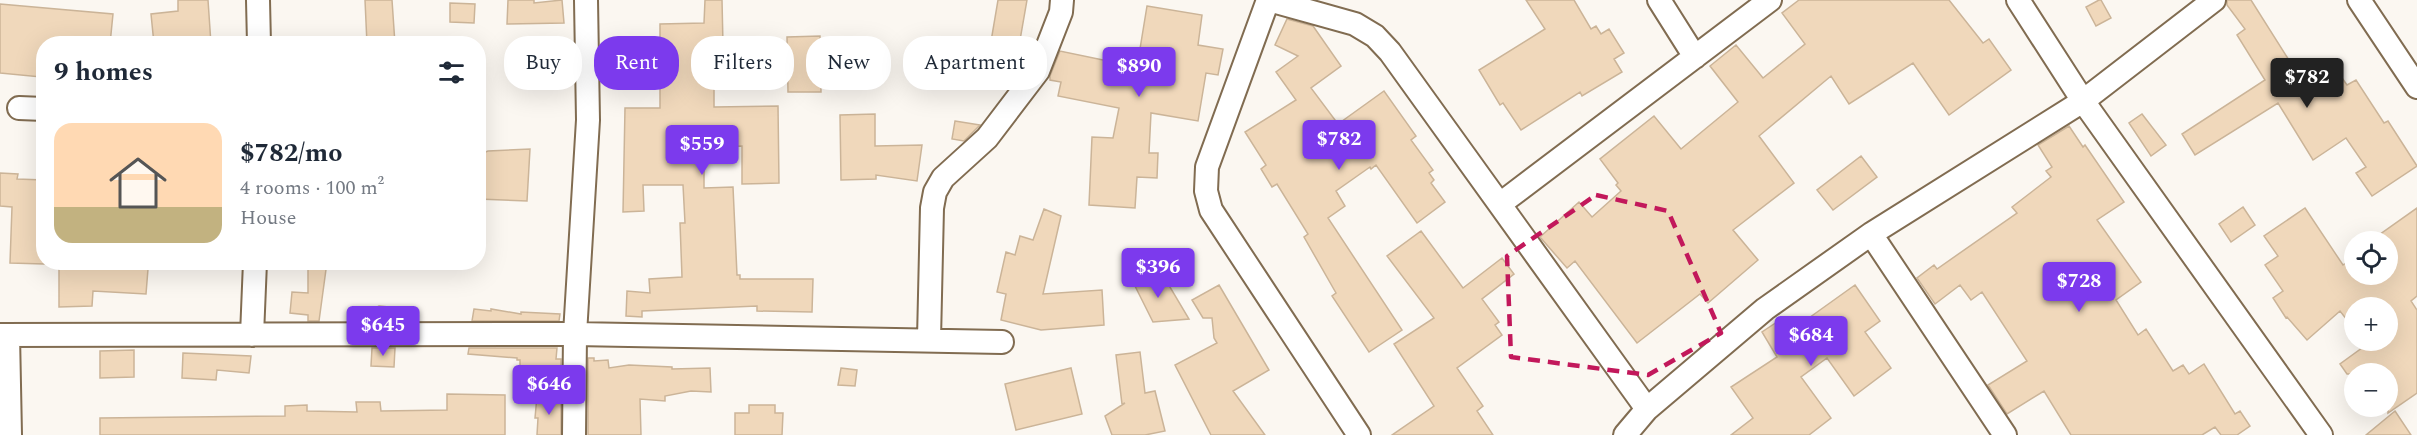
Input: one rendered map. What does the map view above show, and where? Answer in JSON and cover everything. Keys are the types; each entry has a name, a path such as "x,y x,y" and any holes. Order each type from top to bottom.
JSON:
{"street":[{"path":"258,0 259,36"},
{"path":"574,435 575,334 588,120 586,0"},
{"path":"929,339 932,208 935,192 943,178 987,138 1038,71 1061,12 1062,0"},
{"path":"1359,435 1211,210 1206,191 1207,166 1269,0 1355,24 1375,36 1390,52 1647,409"},
{"path":"1659,0 1695,57"},
{"path":"1500,204 1770,0"},
{"path":"2018,0 2083,101 2321,435"},
{"path":"1625,435 1647,409 1765,309 1871,234 2083,101 2214,0"},
{"path":"2359,0 2417,87"},
{"path":"20,108 36,109"},
{"path":"1871,234 1997,432"},
{"path":"252,335 255,270"},
{"path":"10,435 4,335 575,334 1002,342"}],"highlighted area":[{"path":"1596,195 1668,211 1721,333 1648,375 1511,357 1507,256"}],"building":[{"path":"178,0 208,0 210,36 153,36 151,14 178,11"},
{"path":"365,0 392,0 394,36 367,36"},
{"path":"508,0 534,0 534,3 562,0 564,23 507,24"},
{"path":"705,0 722,0 723,36 691,36 691,90 714,90 714,107 778,106 779,183 742,184 742,146 704,147 704,188 733,187 737,275 740,275 740,279 813,279 812,312 757,311 757,306 642,311 642,317 626,316 627,291 650,293 649,279 682,277 680,223 685,223 683,185 643,185 644,211 623,212 625,108 660,108 660,90 679,90 679,36 660,36 660,24 704,23"},
{"path":"998,0 1027,0 1021,36 992,36"},
{"path":"1526,0 1574,0 1591,29 1596,26 1601,34 1609,29 1624,53 1614,59 1622,72 1582,96 1580,92 1521,130 1503,103 1500,105 1479,70 1545,29"},
{"path":"1799,0 1949,0 1983,43 1989,39 2011,70 1949,115 1913,63 1849,104 1831,76 1759,136 1794,183 1733,230 1758,260 1708,303 1700,294 1637,343 1575,261 1567,268 1540,237 1579,202 1592,217 1621,191 1616,185 1618,183 1600,159 1654,116 1681,149 1738,102 1710,66 1736,45 1763,78 1805,44 1782,13"},
{"path":"2099,0 2111,18 2096,26 2086,7"},
{"path":"2227,0 2251,0 2311,95 2340,75 2347,85 2356,80 2384,123 2388,121 2417,166 2372,196 2356,173 2366,167 2346,138 2313,160 2278,103 2195,155 2182,134 2265,80 2237,35 2245,29 2227,5"},
{"path":"450,3 475,4 474,23 450,22"},
{"path":"0,4 113,14 111,36 36,36 36,77 0,73"},
{"path":"1147,6 1202,15 1198,45 1223,49 1218,75 1206,73 1198,121 1151,113 1149,153 1158,153 1157,178 1137,177 1135,208 1089,205 1092,137 1113,138 1119,108 1058,96 1061,82 1050,80 1050,76 1060,51 1137,67"},
{"path":"1287,19 1313,26 1341,66 1311,88 1338,124 1384,91 1416,136 1411,140 1433,170 1429,173 1434,180 1431,183 1445,202 1417,223 1376,165 1336,191 1345,206 1328,218 1402,330 1369,352 1332,296 1336,293 1304,237 1308,234 1277,184 1272,187 1261,169 1266,165 1245,132 1296,100 1276,72 1298,56 1275,45"},
{"path":"806,36 806,90 821,90 821,92 788,92 788,90 794,90 794,37"},
{"path":"875,114 875,146 922,145 917,181 876,175 876,179 841,180 840,115"},
{"path":"2142,114 2166,145 2151,156 2129,123"},
{"path":"955,121 980,125 964,141 952,139"},
{"path":"2069,126 2083,147 2085,145 2124,202 2097,220 2141,282 2116,300 2138,335 2146,329 2173,371 2183,365 2189,374 2204,364 2235,414 2240,411 2250,426 2237,435 2221,435 2215,427 2202,435 2071,435 2044,391 2007,414 1988,385 2027,361 1982,292 1971,300 1960,285 1935,304 1917,278 1934,265 1937,269 2017,213 2012,207 2051,177 2046,171 2052,167 2038,145"},
{"path":"530,149 527,201 486,199 486,152"},
{"path":"1861,156 1877,177 1833,210 1817,190"},
{"path":"0,173 18,174 17,179 36,180 36,264 10,263 12,207 0,206"},
{"path":"2243,207 2255,225 2231,242 2219,224"},
{"path":"2305,208 2344,264 2344,285 2398,285 2398,231 2385,231 2417,208 2417,296 2411,301 2417,310 2417,393 2398,406 2398,363 2344,363 2344,370 2340,364 2358,351 2398,351 2398,297 2344,297 2344,316 2340,311 2307,340 2286,318 2273,298 2283,291 2265,265 2278,256 2264,236"},
{"path":"1044,209 1061,216 1043,294 1102,290 1104,325 1041,330 1001,320 1006,294 997,292 1006,252 1015,255 1020,236 1033,240"},
{"path":"1421,231 1463,288 1502,258 1514,274 1482,299 1499,322 1495,325 1502,335 1457,368 1483,406 1477,411 1493,435 1392,435 1434,406 1394,344 1434,318 1387,256"},
{"path":"1148,268 1159,286 1167,282 1189,319 1153,322 1131,278"},
{"path":"59,270 148,270 146,294 93,291 92,306 59,307"},
{"path":"308,270 326,270 319,321 308,321 308,315 290,313 292,292 308,293"},
{"path":"1219,285 1269,370 1233,391 1265,435 1211,435 1175,365 1217,343 1214,338 1212,318 1203,318 1192,300"},
{"path":"1855,285 1880,321 1865,332 1891,368 1854,396 1827,358 1801,377 1831,418 1809,435 1731,435 1753,418 1731,387 1777,357 1762,332 1777,322 1785,335"},
{"path":"379,306 398,308 397,321 374,321 375,308"},
{"path":"474,309 521,314 521,312 560,314 559,321 472,321"},
{"path":"372,348 395,348 394,367 371,366"},
{"path":"469,348 557,348 556,359 561,359 561,374 520,370 520,360 517,358 468,354"},
{"path":"134,350 134,377 100,378 100,351"},
{"path":"1140,352 1145,393 1155,391 1165,431 1145,435 1112,435 1105,416 1125,403 1122,404 1116,355"},
{"path":"183,353 251,356 249,373 217,370 216,380 182,378"},
{"path":"588,358 594,358 594,361 608,360 609,368 629,365 672,367 672,369 710,368 711,392 691,391 665,396 665,401 640,399 641,435 588,435"},
{"path":"841,368 857,370 855,386 838,385"},
{"path":"1071,368 1082,414 1016,430 1005,384"},
{"path":"447,394 505,395 505,435 100,435 100,418 285,416 285,406 307,405 307,411 357,412 356,402 380,402 381,411 447,410"},
{"path":"537,396 561,397 561,435 537,435 538,418 535,418"},
{"path":"749,405 775,405 775,413 783,413 782,435 735,435 735,413 749,413"},
{"path":"2398,416 2411,435 2366,435 2388,417"}]}
